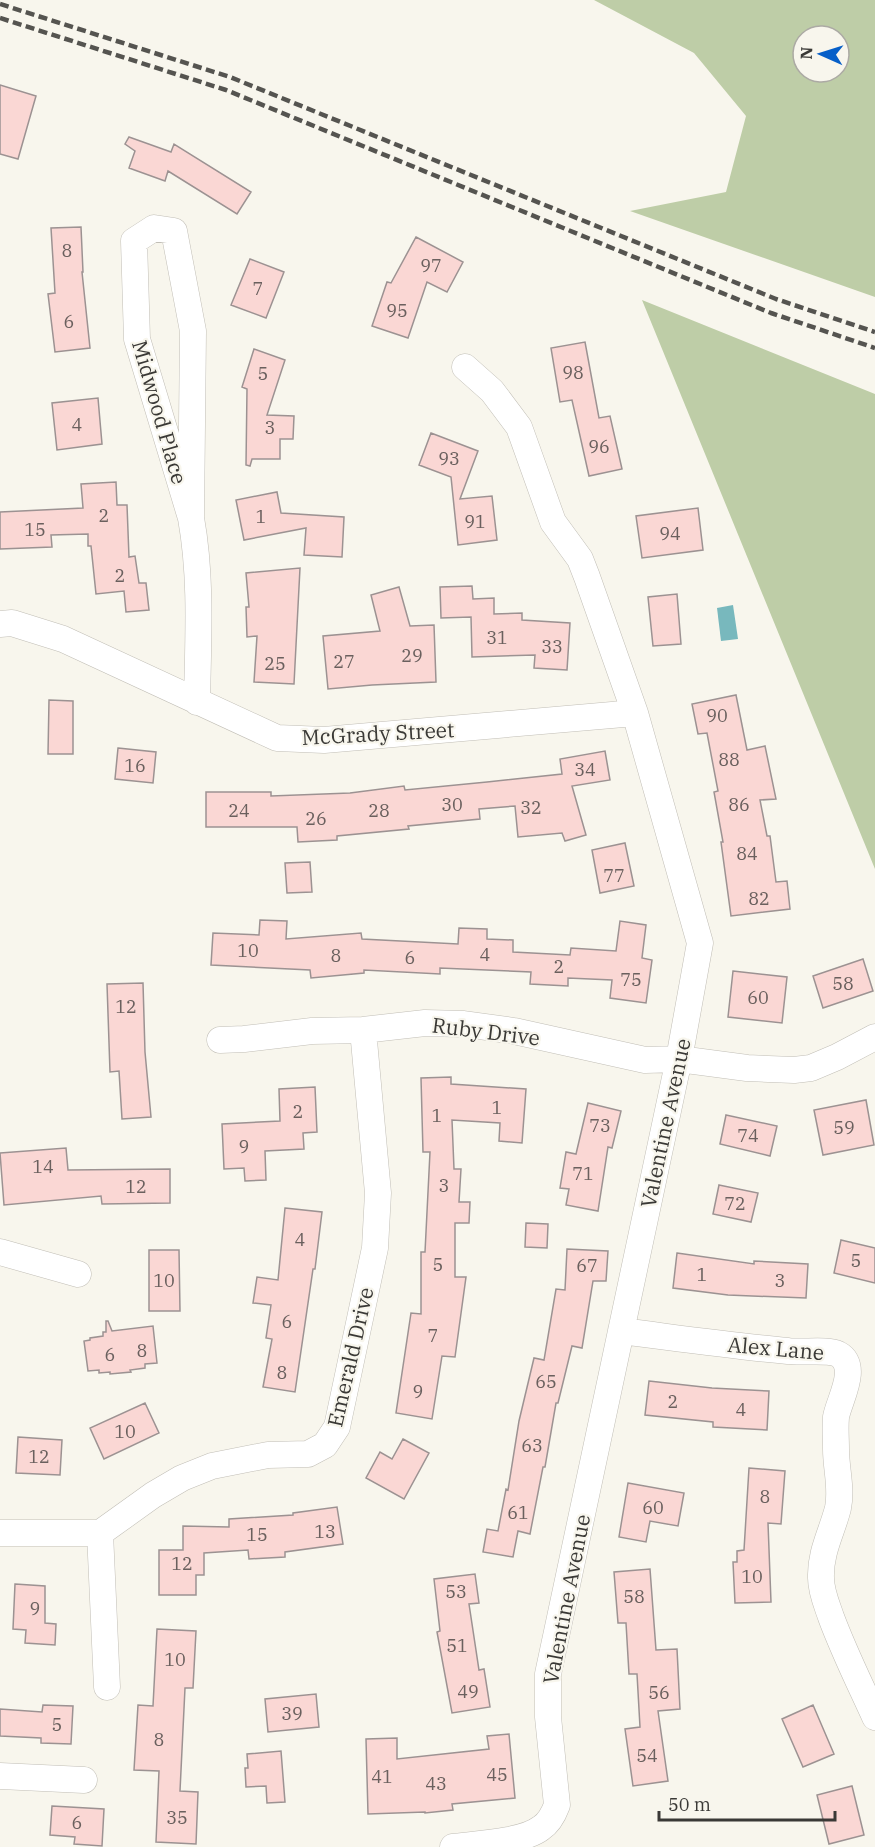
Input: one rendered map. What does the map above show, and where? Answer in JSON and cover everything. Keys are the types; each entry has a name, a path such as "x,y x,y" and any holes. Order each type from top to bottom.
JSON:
{"street":[{"name":"Midwood Place","path":"191,519 193,332 174,231 154,228 134,241 137,339 194,535 198,591 197,702"},
{"name":"Valentine Avenue","path":"453,1847 520,1838 542,1828 557,1805 548,1717 549,1674 679,1059 700,943 635,713 580,559 553,522 519,427 492,391 465,367"},
{"name":"McGrady Street","path":"0,624 12,623 63,639 277,738 324,740 635,713"},
{"name":"Ruby Drive","path":"220,1040 312,1031 363,1030 425,1023 464,1024 514,1031 645,1059 679,1059 747,1068 794,1070 811,1068 837,1058 875,1037"},
{"name":"Emerald Drive","path":"100,1533 153,1495 182,1478 212,1466 268,1455 308,1454 325,1445 337,1427 376,1237 378,1193 363,1030"},
{"path":"0,1252 78,1274"},
{"name":"Alex Lane","path":"621,1331 790,1352 828,1352 838,1354 845,1360 848,1370 847,1382 836,1416 836,1458 840,1492 837,1509 826,1540 820,1580 824,1598 840,1641 875,1717"},
{"path":"0,1533 100,1533 107,1687"},
{"path":"0,1776 84,1780"}],"green space":[{"path":"594,0 875,0 875,297 630,211 726,192 746,116 694,53"},
{"path":"642,300 875,394 875,869"}],"water":[{"path":"733,605 738,639 721,641 717,608"}],"building":[{"path":"0,85 36,96 18,159 0,154"},
{"path":"129,137 171,152 174,144 251,192 237,214 168,171 165,181 129,168 135,151 125,144"},
{"path":"81,227 82,272 90,348 55,352 48,294 55,293 51,228"},
{"path":"416,237 463,262 447,292 427,282 408,338 372,326 387,282 391,283"},
{"path":"250,259 284,272 266,318 231,305"},
{"path":"585,342 599,418 610,416 622,469 589,476 572,400 560,402 551,348"},
{"path":"254,349 285,360 267,415 294,416 293,439 280,439 280,459 252,459 250,466 246,465 247,389 242,387"},
{"path":"98,398 102,444 57,450 52,403"},
{"path":"431,433 478,451 460,499 492,496 497,540 458,545 451,477 419,465"},
{"path":"116,482 117,505 127,505 129,557 135,556 139,583 146,583 149,610 126,612 124,591 96,594 88,534 51,535 52,547 0,549 0,512 83,508 81,484"},
{"path":"277,492 281,513 344,517 342,557 304,555 306,528 244,540 236,500"},
{"path":"698,508 703,550 642,558 636,516"},
{"path":"300,568 294,684 254,682 257,636 247,637 246,607 249,607 246,573"},
{"path":"472,586 473,599 494,598 494,614 522,613 522,620 570,623 567,670 534,668 535,655 472,657 471,617 441,618 440,587"},
{"path":"399,587 410,626 434,625 436,682 328,689 323,636 380,631 371,595"},
{"path":"677,594 681,644 653,646 648,597"},
{"path":"736,695 747,750 765,746 776,799 760,800 767,836 770,836 776,882 787,881 790,909 731,916 721,842 723,842 714,792 718,791 707,733 698,734 692,704"},
{"path":"49,700 73,701 73,754 48,754"},
{"path":"118,748 156,752 153,783 115,779"},
{"path":"605,751 610,780 572,786 586,835 565,841 562,833 518,837 515,806 479,809 480,819 337,836 337,840 298,842 297,827 206,827 206,792 271,792 271,796 350,793 404,786 405,790 487,782 562,774 560,759"},
{"path":"625,843 634,886 600,893 592,850"},
{"path":"310,862 312,892 287,893 285,863"},
{"path":"260,920 287,921 286,939 361,933 362,939 458,944 459,928 487,929 487,939 513,940 513,952 570,955 571,948 616,951 620,921 646,925 642,958 652,960 646,1003 610,998 612,980 568,978 568,986 530,984 531,972 440,968 440,974 364,970 364,973 311,978 310,970 211,965 213,933 259,935"},
{"path":"863,959 873,991 823,1008 813,976"},
{"path":"733,971 787,977 782,1023 728,1017"},
{"path":"143,983 145,1052 151,1117 122,1119 119,1071 110,1072 107,984"},
{"path":"451,1077 451,1084 526,1089 522,1143 499,1141 500,1123 452,1120 454,1169 461,1169 459,1202 470,1202 469,1223 455,1223 455,1277 466,1277 455,1357 442,1356 432,1419 396,1413 411,1313 421,1314 421,1252 425,1252 430,1152 423,1152 421,1078"},
{"path":"315,1087 317,1132 303,1133 304,1149 265,1151 266,1180 245,1181 244,1168 224,1169 222,1124 280,1121 279,1089"},
{"path":"866,1100 874,1145 823,1155 814,1110"},
{"path":"588,1103 621,1111 612,1148 608,1147 598,1211 566,1205 569,1189 560,1188 566,1152 576,1154"},
{"path":"726,1115 777,1126 770,1156 720,1144"},
{"path":"66,1148 68,1170 170,1169 170,1203 102,1204 101,1196 4,1205 0,1153"},
{"path":"719,1185 758,1193 751,1222 713,1214"},
{"path":"285,1208 322,1212 295,1392 263,1387 272,1339 266,1338 271,1305 253,1303 257,1277 278,1280"},
{"path":"526,1223 548,1224 547,1248 525,1247"},
{"path":"841,1240 875,1248 875,1283 834,1273"},
{"path":"567,1249 608,1251 606,1281 593,1281 582,1348 572,1346 558,1403 556,1403 530,1534 518,1531 513,1557 483,1552 487,1529 498,1531 506,1489 508,1490 519,1421 534,1358 544,1360 556,1289 565,1290"},
{"path":"149,1250 179,1250 180,1311 149,1311"},
{"path":"677,1253 754,1264 754,1261 808,1264 806,1298 728,1295 673,1288"},
{"path":"106,1321 112,1331 153,1326 157,1363 145,1364 145,1368 130,1370 131,1372 110,1374 110,1372 99,1373 99,1370 88,1371 84,1341 103,1336 103,1332 106,1332"},
{"path":"649,1381 769,1391 767,1430 713,1427 713,1422 645,1415"},
{"path":"145,1403 159,1433 104,1459 90,1428"},
{"path":"18,1437 62,1440 60,1475 16,1473"},
{"path":"403,1439 429,1453 404,1499 366,1478 380,1452 392,1459"},
{"path":"749,1468 785,1471 781,1524 768,1523 771,1602 735,1603 733,1562 737,1562 737,1551 744,1550"},
{"path":"628,1483 684,1493 678,1526 650,1521 646,1542 619,1537"},
{"path":"337,1507 343,1544 285,1552 285,1557 249,1559 248,1550 204,1553 204,1575 196,1575 196,1595 159,1595 159,1550 183,1550 183,1526 229,1527 229,1519 293,1515 293,1513"},
{"path":"650,1569 656,1650 677,1649 680,1709 658,1711 668,1781 633,1786 625,1729 640,1727 637,1674 629,1674 626,1623 618,1623 614,1572"},
{"path":"475,1574 479,1603 469,1604 479,1670 484,1669 490,1707 452,1713 437,1632 440,1631 434,1579"},
{"path":"15,1584 45,1586 45,1623 56,1624 55,1645 25,1643 26,1630 13,1629"},
{"path":"157,1629 196,1631 193,1688 185,1688 180,1791 198,1792 196,1844 156,1842 159,1771 134,1770 138,1705 153,1706"},
{"path":"316,1694 319,1727 268,1732 265,1699"},
{"path":"43,1705 73,1706 71,1744 41,1743 41,1738 0,1736 0,1709 42,1712"},
{"path":"813,1705 834,1754 803,1767 782,1719"},
{"path":"509,1734 515,1798 452,1804 453,1810 368,1814 366,1739 397,1738 397,1759 489,1749 487,1736"},
{"path":"281,1751 285,1802 267,1803 266,1786 246,1787 247,1754"},
{"path":"852,1786 864,1835 829,1844 817,1795"},
{"path":"52,1806 104,1809 102,1846 74,1844 75,1837 50,1835"}],"railway":[{"path":"0,4 230,77 776,299 875,332"},
{"path":"0,18 226,90 771,313 875,348"}]}
